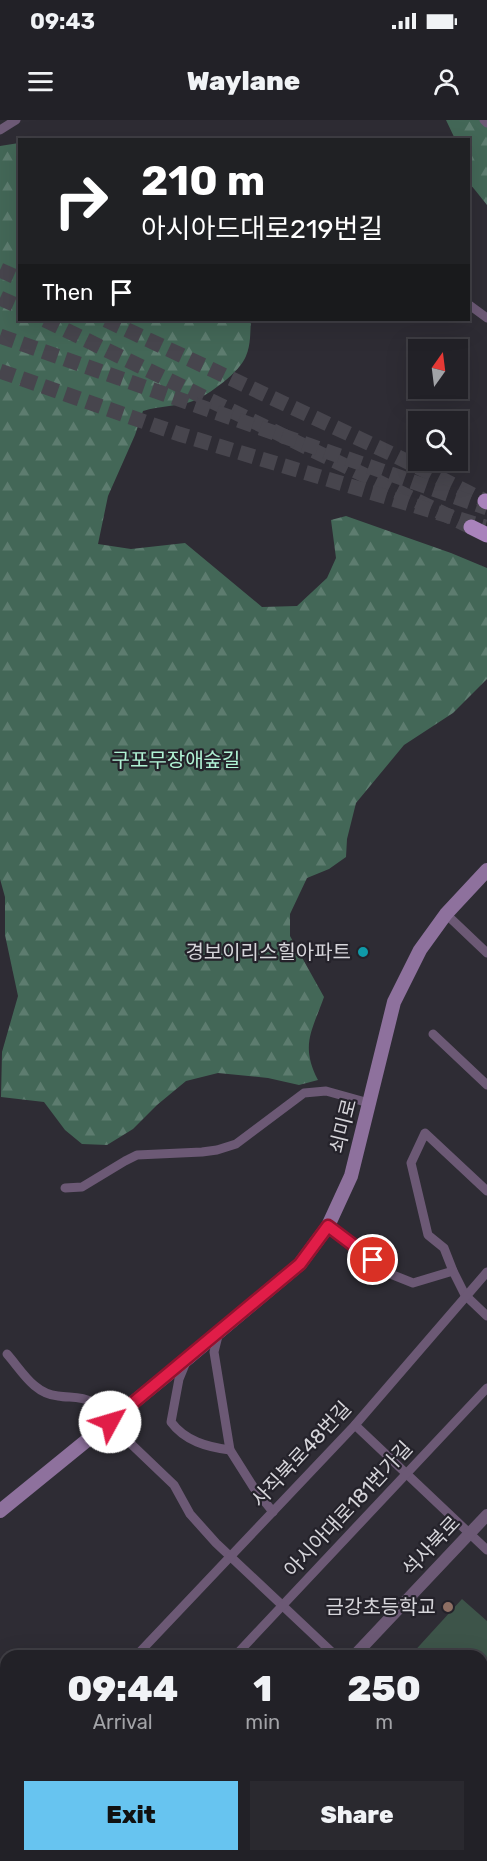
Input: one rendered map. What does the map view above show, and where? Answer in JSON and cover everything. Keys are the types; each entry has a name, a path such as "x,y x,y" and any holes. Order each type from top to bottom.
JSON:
{"main road":[{"path":"471,527 487,535"},
{"name":"쇠미로","path":"0,1511 300,1264 328,1226 351,1176 394,1002 420,950 446,914 487,870"}],"street":[{"path":"0,130 16,120"},
{"path":"470,305 487,318"},
{"path":"446,914 487,953"},
{"path":"433,1034 487,1085"},
{"path":"65,1188 82,1187 137,1155 202,1152 236,1144 304,1093 326,1091 369,1103"},
{"path":"487,1191 425,1133 411,1163 428,1235 444,1248 465,1295 487,1316"},
{"path":"328,1226 388,1273 413,1283 453,1271"},
{"name":"사직북로48번길","path":"142,1650 355,1425 487,1272"},
{"path":"220,1331 214,1352 230,1450 254,1488 273,1512"},
{"path":"7,1354 36,1388 53,1396 84,1398 92,1402 174,1485 190,1514 230,1557 330,1650"},
{"name":"쇠미로","path":"188,1358 179,1379 171,1422 178,1432 196,1442 213,1448 230,1450"},
{"name":"아시아대로181번가길","path":"242,1650 487,1388"},
{"path":"355,1425 487,1550"},
{"name":"석사북로","path":"360,1650 487,1515"}],"green space":[{"path":"446,120 487,120 487,205 470,182 470,138 455,138"},
{"name":"구포무장애숲길","path":"18,143 18,321 251,321 250,342 246,356 237,369 223,382 193,401 143,411 108,496 98,544 131,549 185,543 262,607 297,606 327,578 336,558 331,520 346,516 487,568 487,679 453,713 404,745 356,803 347,839 346,857 329,869 307,878 290,914 290,936 324,997 312,1029 309,1047 318,1080 299,1085 268,1078 218,1073 186,1081 133,1129 107,1145 82,1144 65,1130 44,1102 1,1097 2,1052 18,996 5,935 5,897 0,879 0,146"},
{"path":"462,1599 487,1621 487,1650 415,1650"}],"tunnel":[{"path":"0,270 18,278"},
{"path":"0,298 18,306"},
{"path":"47,321 471,527"},
{"path":"108,321 394,455 485,501"},
{"path":"0,336 487,508"},
{"path":"0,371 179,434 485,527"}],"place":[{"name":"경보이리스힐아파트","path":"363,952"},
{"name":"금강초등학교","path":"448,1607"}],"route":[{"path":"110,1422 300,1264 328,1226 373,1260"}]}
